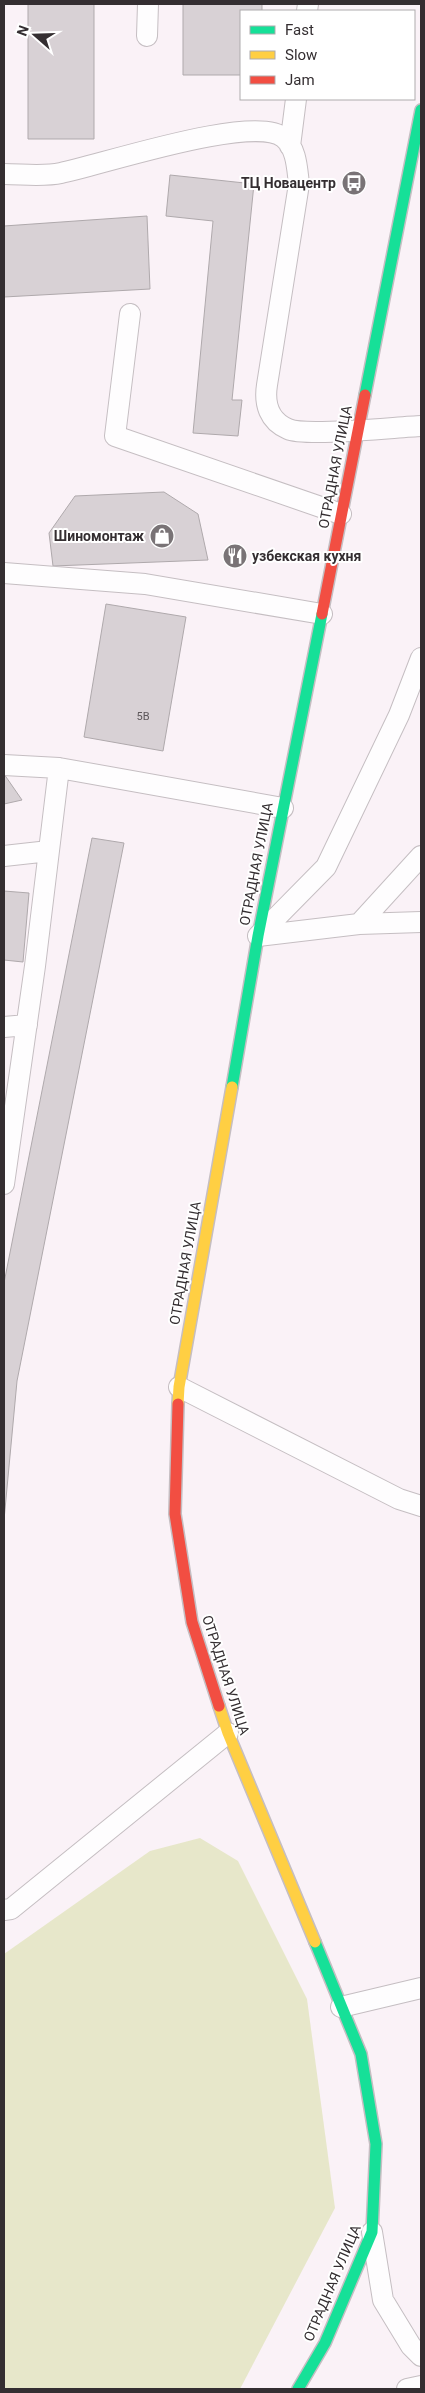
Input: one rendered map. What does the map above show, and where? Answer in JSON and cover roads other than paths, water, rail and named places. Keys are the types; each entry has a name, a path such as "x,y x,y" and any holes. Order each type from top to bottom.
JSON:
{"main road":[{"name":"ОТРАДНАЯ УЛИЦА","path":"298,2389 325,2343 372,2232 376,2144 361,2054 228,1733 192,1622 175,1514 179,1387 258,936 421,110"}],"lane":[{"path":"146,36 148,4"},
{"path":"290,146 296,100"},
{"path":"4,174 58,174 226,132 268,131 284,138 296,156 299,184 266,385 267,407 279,425 289,430 300,432 421,426"},
{"path":"130,314 115,436 341,514"},
{"path":"4,573 145,584 322,614"},
{"path":"258,936 326,867 399,715 421,658"},
{"path":"4,765 59,768 283,808"},
{"path":"4,1184 27,1025 59,768"},
{"path":"4,856 49,851"},
{"path":"359,924 421,856"},
{"path":"258,936 359,924 421,922"},
{"path":"4,1027 27,1025"},
{"path":"179,1387 399,1498 421,1506"},
{"path":"4,1910 11,1910 228,1733"},
{"path":"341,2007 421,1988"},
{"path":"372,2232 383,2300 410,2346 421,2356"},
{"path":"407,2389 421,2386"}],"place":[{"name":"ТЦ Новацентр","path":"354,183"},
{"name":"Шиномонтаж","path":"162,536"},
{"name":"узбекская кухня","path":"235,556"}]}
